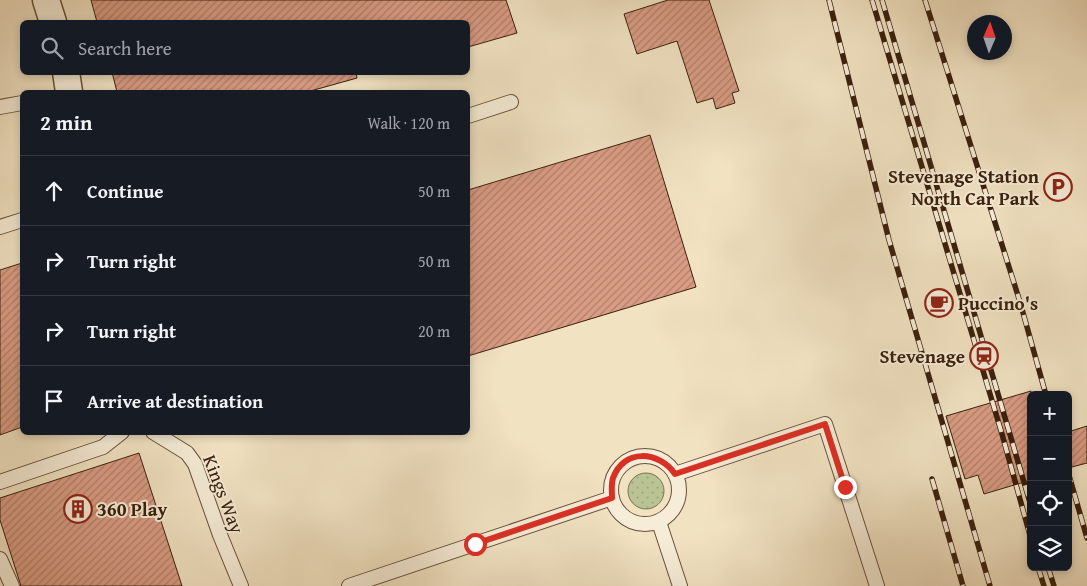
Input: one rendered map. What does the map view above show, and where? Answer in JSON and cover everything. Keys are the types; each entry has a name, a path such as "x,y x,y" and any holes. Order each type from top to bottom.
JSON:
{"street":[{"path":"46,0 52,20"},
{"path":"66,75 69,90"}],"lane":[{"path":"470,115 511,102"},
{"path":"0,107 20,103"},
{"path":"0,227 20,221"},
{"path":"675,474 825,424 877,586"},
{"path":"0,482 103,447 118,435"},
{"name":"Kings Way","path":"158,435 187,452 195,464 220,535 241,586"},
{"path":"651,456 661,459 670,466 678,478 680,491 677,504 672,512 660,522 649,524 627,519 617,509 612,498 612,480 622,465 633,458 651,456"},
{"path":"350,586 612,498"},
{"path":"660,522 680,586"},
{"path":"0,559 12,586"}],"green space":[{"path":"646,473 659,478 664,491 659,504 646,509 633,504 628,491 633,478"}],"building":[{"path":"91,0 506,0 517,33 470,46 470,20 96,20"},
{"path":"668,0 709,0 739,91 732,93 735,103 716,109 713,98 697,103 677,41 637,54 624,14"},
{"path":"113,75 356,75 357,78 314,90 116,90"},
{"path":"650,135 696,287 470,355 470,189"},
{"path":"20,264 20,428 0,435 0,270"},
{"path":"1027,392 1027,481 984,494 978,475 965,479 946,416"},
{"path":"1087,426 1087,463 1072,467 1072,436 1072,431"},
{"name":"360 Play","path":"139,453 182,586 21,586 0,520 0,498"}],"railway":[{"path":"829,0 889,240 990,586"},
{"path":"872,0 1002,434 1027,526"},
{"path":"882,0 1027,492"},
{"path":"925,0 1020,302 1045,391"},
{"path":"932,479 963,586"},
{"path":"1071,481 1087,538"},
{"path":"1039,571 1044,586"},
{"path":"1049,571 1054,586"}],"place":[{"name":"Stevenage Station North Car Park","path":"1058,187"},
{"name":"Puccino's","path":"939,303"},
{"name":"Stevenage","path":"984,356"},
{"name":"360 Play","path":"78,509"}],"route":[{"path":"475,544 612,498 612,480 622,465 633,458 651,456 661,459 670,466 675,474 825,424 845,487"}]}
